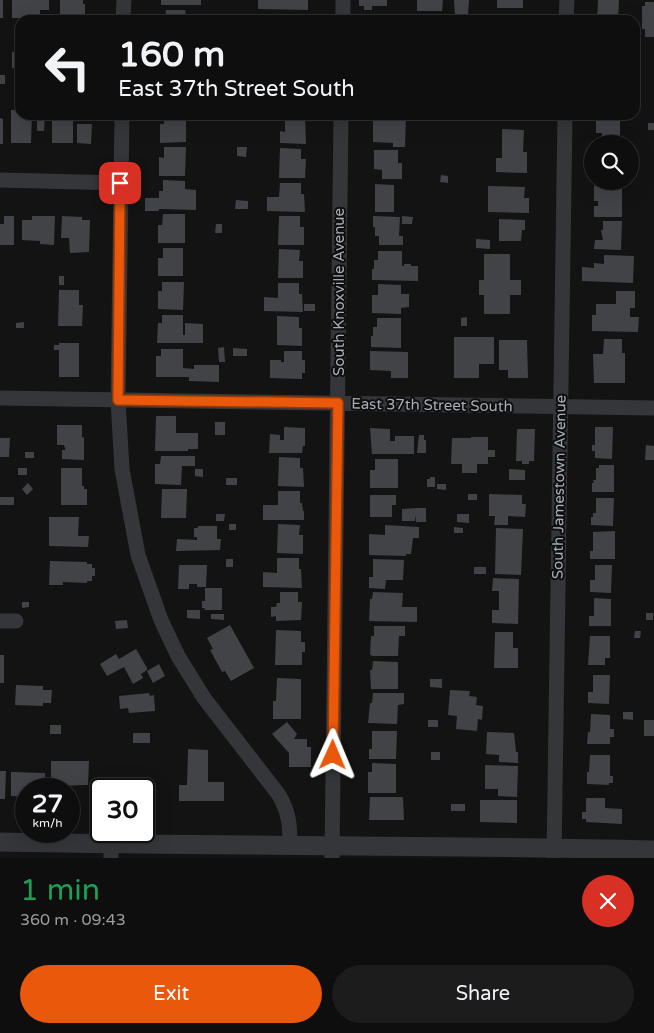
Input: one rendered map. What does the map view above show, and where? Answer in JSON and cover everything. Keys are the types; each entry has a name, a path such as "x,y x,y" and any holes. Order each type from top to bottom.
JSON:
{"street":[{"path":"123,15 124,0"},
{"path":"343,0 343,15"},
{"path":"566,15 567,0"},
{"path":"122,120 118,400 122,469 138,555 161,620 178,656 204,698 279,795 287,810 290,827 290,845"},
{"name":"South Knoxville Avenue","path":"332,852 341,120"},
{"name":"South Jamestown Avenue","path":"554,853 565,120"},
{"path":"0,180 120,183"},
{"name":"East 37th Street South","path":"0,398 654,408"},
{"path":"0,621 16,621"},
{"path":"0,842 111,851 290,845 332,852 554,853 654,850"}],"building":[{"path":"0,0 3,0 3,18 0,18"},
{"path":"12,0 49,0 49,10 40,10 40,15 15,15 15,18 12,18"},
{"path":"60,0 83,0 85,15 60,15"},
{"path":"161,0 201,0 201,5 161,5"},
{"path":"258,0 308,0 308,10 258,9"},
{"path":"359,0 387,0 387,6 372,6 372,10 364,10 364,6 359,6"},
{"path":"417,0 443,0 442,11 417,11"},
{"path":"454,0 469,0 468,15 455,15"},
{"path":"497,0 523,0 523,8 497,8"},
{"path":"598,0 619,0 618,15 597,15"},
{"path":"645,2 654,2 654,37 645,37 645,29 642,29 642,6 645,6"},
{"path":"166,10 185,10 186,15 166,15"},
{"path":"12,52 15,52 15,68 12,68"},
{"path":"0,75 5,75 5,84 0,84"},
{"path":"11,110 15,110 15,120 32,120 31,143 11,143"},
{"path":"0,118 3,119 3,144 0,144"},
{"path":"37,120 45,120 44,131 37,131"},
{"path":"52,120 73,120 73,143 52,143"},
{"path":"164,120 186,120 186,142 160,143 160,124 164,124"},
{"path":"285,120 305,120 306,144 280,143 280,131 285,132"},
{"path":"406,120 405,147 393,147 393,143 373,142 373,121"},
{"path":"596,121 620,121 620,135 596,133"},
{"path":"648,123 654,123 654,130 648,130"},
{"path":"77,124 92,124 91,144 77,143"},
{"path":"502,129 524,130 523,152 527,152 527,173 496,172 496,158 502,158"},
{"path":"164,147 186,147 185,176 159,176 159,157 164,158"},
{"path":"237,147 247,147 246,157 237,156"},
{"path":"280,148 301,149 301,159 306,159 305,178 279,178"},
{"path":"374,150 398,150 398,163 402,163 402,179 382,179 382,170 374,169"},
{"path":"441,175 448,176 448,183 440,182"},
{"path":"163,180 185,181 185,189 196,190 196,210 159,209 159,211 145,211 145,198 159,198 159,191 163,191"},
{"path":"280,183 301,183 301,194 304,194 305,212 267,211 267,197 279,197"},
{"path":"375,184 394,185 394,212 375,212"},
{"path":"488,186 525,187 524,198 529,198 529,213 488,212"},
{"path":"594,190 622,190 622,217 594,217 594,206 598,206 598,201 594,201"},
{"path":"236,200 248,201 248,209 235,209"},
{"path":"163,214 185,214 185,243 158,243 158,225 162,225"},
{"path":"4,216 14,216 14,245 0,245 0,224 4,224"},
{"path":"32,216 55,216 54,245 40,244 40,241 22,240 22,220 32,220"},
{"path":"62,216 82,217 82,220 90,220 89,252 70,253 69,238 61,238"},
{"path":"279,216 300,216 300,227 304,227 304,245 278,245"},
{"path":"373,216 400,217 399,236 403,236 403,245 379,245 379,236 375,236 375,227 373,227"},
{"path":"402,216 413,217 412,224 402,224"},
{"path":"499,219 525,220 525,230 522,230 521,241 499,241"},
{"path":"603,221 622,221 621,250 594,249 595,240 603,240 601,230 603,230"},
{"path":"216,224 222,224 222,233 215,233"},
{"path":"476,239 490,240 490,249 476,248"},
{"path":"163,248 183,248 183,276 158,276 158,258 163,258"},
{"path":"279,249 300,250 299,261 303,261 303,278 278,278"},
{"path":"378,251 402,251 402,266 404,264 411,264 411,266 418,266 418,281 372,280 372,269 374,269 374,260 378,260"},
{"path":"484,254 510,254 510,280 521,280 521,295 510,295 510,314 484,314 484,295 479,295 479,280 484,280"},
{"path":"604,255 634,256 633,283 582,281 582,267 594,268 594,263 604,264"},
{"path":"59,276 64,276 64,285 59,285"},
{"path":"162,282 184,282 183,310 158,309 158,291 162,291"},
{"path":"278,283 299,283 299,294 302,294 303,312 264,311 264,297 278,298"},
{"path":"378,284 401,285 401,294 409,294 409,307 401,308 401,314 372,313 372,295 378,295"},
{"path":"59,290 79,290 79,305 83,305 82,326 58,326"},
{"path":"616,291 635,291 635,308 630,308 630,317 639,317 638,332 592,331 592,315 596,315 596,304 616,304"},
{"path":"304,304 315,304 315,311 304,311"},
{"path":"162,315 183,315 183,335 185,335 185,323 203,324 203,343 157,343 158,323 162,323"},
{"path":"277,316 299,317 299,328 302,328 302,346 277,345"},
{"path":"467,317 467,326 461,326 461,318"},
{"path":"377,318 401,318 401,348 371,347 371,336 373,336 373,327 377,327"},
{"path":"24,322 24,328 16,328 16,323"},
{"path":"454,337 494,337 494,364 479,364 479,378 454,378"},
{"path":"604,339 622,339 622,353 625,353 625,383 594,383 593,354 603,354"},
{"path":"499,340 527,340 528,378 508,378 508,370 499,370"},
{"path":"59,343 79,343 79,377 59,377 59,350 54,350 54,345 59,345"},
{"path":"224,347 225,362 219,362 218,348"},
{"path":"233,348 247,349 247,356 233,356"},
{"path":"161,349 183,349 183,368 194,369 194,365 219,365 219,382 189,381 189,377 156,377 156,356 161,356"},
{"path":"284,351 302,351 302,360 305,360 305,373 302,373 302,379 270,378 270,360 281,360 281,362 284,362"},
{"path":"370,351 408,352 408,378 391,378 391,371 370,370"},
{"path":"156,416 176,416 176,433 198,433 198,449 188,449 188,451 155,451"},
{"path":"215,422 225,422 225,435 215,435"},
{"path":"57,425 82,425 84,460 62,459 62,450 65,450 65,448 64,445 57,445"},
{"path":"284,427 305,428 305,446 303,446 302,453 269,453 270,434 280,435 280,440 284,440"},
{"path":"595,427 613,427 612,459 595,458 595,451 592,451 592,445 595,445"},
{"path":"370,428 390,429 390,441 395,441 395,436 414,436 414,454 372,454"},
{"path":"517,429 535,429 534,461 529,461 529,464 522,464 522,461 516,461"},
{"path":"419,435 424,435 424,440 426,440 426,453 417,453"},
{"path":"488,437 488,450 495,450 495,457 488,457 488,464 477,464 477,473 462,473 462,464 451,464 452,438"},
{"path":"0,438 10,438 9,457 0,457"},
{"path":"646,445 654,446 654,460 645,460"},
{"path":"25,452 34,452 34,458 25,458"},
{"path":"161,456 195,456 195,466 182,466 181,485 155,484 155,464 160,464"},
{"path":"279,457 300,458 300,468 303,468 304,487 278,486"},
{"path":"375,459 398,459 398,488 370,488 370,470 375,470"},
{"path":"599,465 614,465 614,492 592,492 592,483 594,483 593,480 596,480 596,468 599,468"},
{"path":"18,468 27,468 27,475 18,475"},
{"path":"61,468 82,468 82,486 84,486 84,489 87,489 87,505 61,505"},
{"path":"195,469 203,469 203,477 195,476"},
{"path":"509,469 525,470 525,480 509,480"},
{"path":"430,477 435,477 435,487 427,487 427,479 430,479"},
{"path":"226,478 237,478 237,485 226,485"},
{"path":"28,483 33,489 27,495 22,489"},
{"path":"437,484 446,484 446,490 437,489"},
{"path":"162,489 187,489 186,518 161,518"},
{"path":"278,491 300,491 300,503 302,503 304,511 304,520 263,520 263,505 278,505"},
{"path":"468,494 477,494 477,500 468,500"},
{"path":"489,494 522,495 522,504 526,504 525,517 508,516 508,525 494,525 495,516 489,516"},
{"path":"370,495 396,495 396,505 392,505 392,517 370,517"},
{"path":"0,497 14,497 14,505 0,505"},
{"path":"596,498 614,498 613,526 591,525 591,517 593,517 593,513 596,513"},
{"path":"426,508 426,522 416,522 416,515 415,521 402,521 402,509"},
{"path":"216,514 225,514 224,521 216,521"},
{"path":"457,514 469,514 469,523 457,522"},
{"path":"49,517 79,517 78,536 89,536 88,547 49,546"},
{"path":"229,524 236,524 236,530 229,530"},
{"path":"278,524 300,525 299,535 303,535 303,554 277,553"},
{"path":"385,525 419,527 419,538 413,538 411,554 406,554 406,556 369,555 369,534 385,535"},
{"path":"198,526 217,526 217,539 221,539 220,550 176,551 177,539 197,540 197,537 194,537 194,528 198,528"},
{"path":"454,527 463,528 463,533 454,533"},
{"path":"496,528 523,529 521,575 495,574"},
{"path":"615,531 615,559 590,559 590,551 593,551 593,532"},
{"path":"277,558 299,558 302,588 263,587 263,572 277,573"},
{"path":"226,559 233,559 233,567 226,567"},
{"path":"373,559 404,560 403,580 386,580 385,589 369,588 369,577 373,577"},
{"path":"50,561 87,562 87,564 92,564 92,568 95,568 95,576 92,576 92,581 87,581 87,583 63,582 63,585 49,585"},
{"path":"179,565 207,565 206,587 197,587 197,584 189,584 189,589 178,589"},
{"path":"595,565 612,565 611,593 590,592 590,580 595,580"},
{"path":"474,567 486,567 486,574 474,574"},
{"path":"493,578 519,579 518,624 492,623 492,610 499,610 499,591 492,591"},
{"path":"205,588 222,588 222,610 204,610 205,608 202,608 202,601 205,601"},
{"path":"280,592 298,592 298,602 302,602 301,620 276,621 276,616 271,617 271,607 276,607 277,603 280,603"},
{"path":"373,592 403,593 402,607 417,607 417,622 369,621 370,599 372,599"},
{"path":"594,598 611,599 611,626 589,626 589,616 594,616"},
{"path":"22,602 29,602 29,607 22,608"},
{"path":"187,610 200,610 200,619 187,618"},
{"path":"646,613 653,613 653,620 646,620"},
{"path":"211,614 224,614 224,620 211,619"},
{"path":"127,620 128,628 116,629 115,621"},
{"path":"230,625 254,668 231,681 225,671 222,672 210,650 213,649 207,638"},
{"path":"374,626 405,626 405,636 399,636 398,656 372,656 370,654 371,636 374,636"},
{"path":"276,630 301,631 301,642 305,642 305,652 302,652 302,665 275,665"},
{"path":"635,631 641,631 640,638 634,638"},
{"path":"495,632 513,632 513,648 518,648 518,668 494,668"},
{"path":"590,636 610,636 610,658 605,658 605,665 588,665"},
{"path":"136,649 147,668 141,674 143,678 133,684 124,667 107,676 100,664 116,654 119,659"},
{"path":"0,655 4,655 4,683 0,683"},
{"path":"373,661 398,662 398,689 371,689 370,670 372,670"},
{"path":"159,664 165,676 153,683 147,671"},
{"path":"593,675 610,675 609,704 588,703 588,692 593,692"},
{"path":"277,678 301,679 301,719 273,719 273,701 276,701"},
{"path":"430,679 442,679 442,688 430,687"},
{"path":"16,685 43,686 43,690 52,690 51,703 43,703 43,706 15,705"},
{"path":"450,690 470,691 469,696 477,697 476,705 483,706 482,720 478,719 477,731 456,729 457,716 448,715"},
{"path":"149,693 150,696 154,695 155,711 129,713 128,708 120,709 119,696"},
{"path":"373,693 404,693 404,704 398,705 397,724 368,723"},
{"path":"623,712 633,712 633,720 623,719"},
{"path":"591,714 610,715 610,729 614,729 614,737 610,737 610,744 587,744"},
{"path":"428,720 438,720 438,727 428,727"},
{"path":"644,720 654,720 654,736 644,736"},
{"path":"287,722 297,734 294,739 307,739 307,747 311,747 311,767 289,767 289,753 272,734"},
{"path":"50,725 61,725 61,734 50,734"},
{"path":"372,731 397,731 396,759 369,759 369,749 372,749"},
{"path":"487,732 514,733 518,763 499,762 499,755 486,754"},
{"path":"133,733 150,733 150,743 133,743"},
{"path":"188,749 208,750 208,782 224,782 224,801 179,801 179,785 187,785"},
{"path":"431,752 440,752 440,760 431,760"},
{"path":"590,755 610,755 610,776 613,776 613,783 609,783 609,785 587,784"},
{"path":"51,761 89,761 88,785 80,785 80,778 51,778"},
{"path":"372,763 396,764 396,793 368,793 368,772 372,772"},
{"path":"485,765 518,766 517,797 498,796 498,789 485,789"},
{"path":"0,771 6,771 5,799 0,799"},
{"path":"11,772 45,773 45,778 15,778 15,796 11,796"},
{"path":"370,797 403,797 404,820 369,820"},
{"path":"586,798 605,798 605,808 622,809 622,824 586,822 586,819 582,819 582,812 586,812"},
{"path":"480,800 517,800 517,823 480,822"},
{"path":"451,804 465,804 465,811 451,811"}],"route":[{"path":"120,183 118,400 338,403 336,422 333,755"}]}
